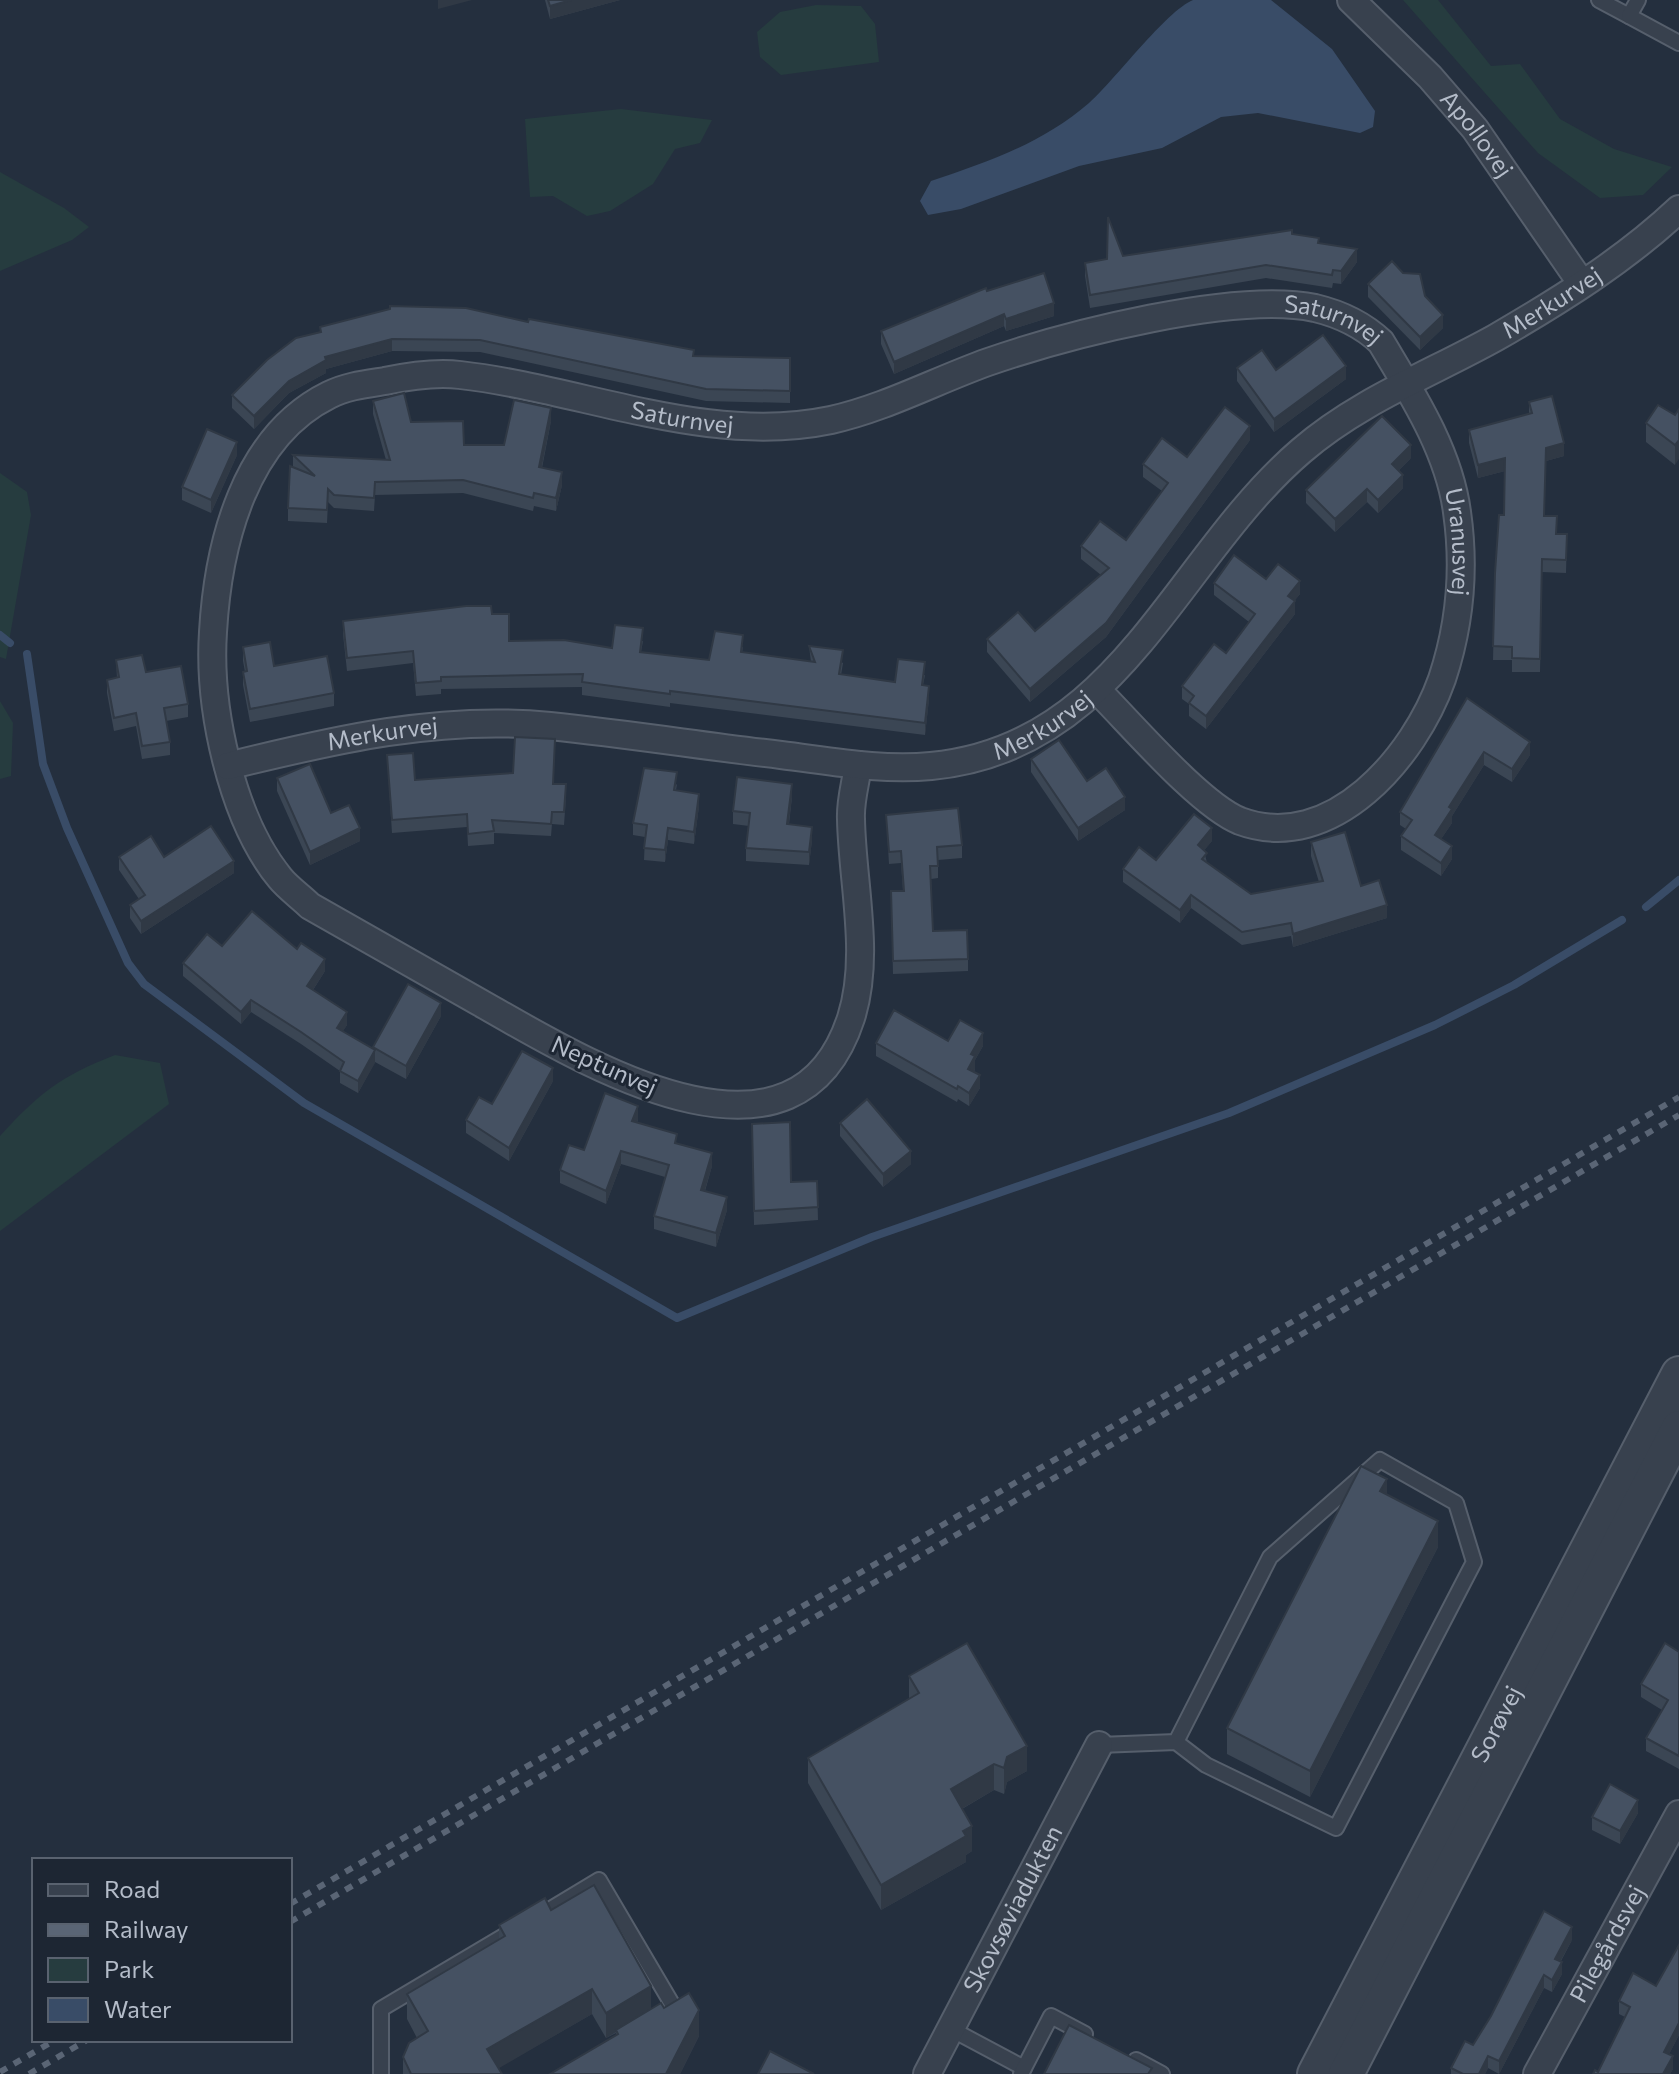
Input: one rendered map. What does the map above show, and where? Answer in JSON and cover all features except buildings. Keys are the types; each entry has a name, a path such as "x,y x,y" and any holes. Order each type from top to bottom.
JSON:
{"street":[{"name":"Apollovej","path":"1351,0 1430,77 1475,129 1582,284"},
{"name":"Merkurvej","path":"228,766 353,735 465,724 545,725 858,765 929,766 974,759 1021,742 1098,691 1132,655 1270,479 1338,424 1406,384 1495,338 1582,284 1651,236 1679,209"},
{"name":"Saturnvej","path":"228,766 214,699 212,643 215,598 225,547 243,493 273,443 308,409 347,388 401,378 457,375 698,421 749,427 795,426 876,406 986,363 1071,336 1238,305 1310,307 1351,320 1381,342 1406,384"},
{"name":"Uranusvej","path":"1098,691 1187,782 1237,820 1285,828 1315,822 1352,803 1370,786 1403,747 1441,681 1455,629 1462,578 1457,509 1436,443 1406,384"},
{"name":"Neptunvej","path":"228,766 255,837 280,878 310,906 591,1066 658,1093 724,1104 766,1103 801,1086 830,1060 851,1017 860,963 850,815 858,765"},
{"name":"Sorøvej","path":"1315,2074 1679,1374"},
{"name":"Sorøvej","path":"1346,2074 1679,1428"},
{"name":"Skovsøviadukten","path":"927,2074 1099,1745"},
{"name":"Pilegårdsvej","path":"1537,2074 1679,1814"}],"lane":[{"path":"1599,0 1679,43"},
{"path":"1629,16 1638,0"},
{"path":"1099,1745 1176,1742 1206,1765 1336,1828 1474,1562 1456,1503 1380,1460 1270,1557 1176,1742"},
{"path":"381,2074 381,2009 599,1880 675,2009 648,2025"},
{"path":"951,2029 1023,2071 1051,2016 1093,2038"},
{"path":"1120,2052 1162,2074"}],"green space":[{"path":"1403,0 1438,0 1491,66 1520,64 1560,119 1614,149 1672,167 1643,195 1600,198 1538,153"},
{"path":"816,5 861,6 875,24 879,62 781,75 760,57 757,32 780,12"},
{"path":"621,109 712,120 700,143 675,149 653,184 610,211 587,216 553,196 530,197 525,119"},
{"path":"0,172 64,208 89,227 72,240 0,271"},
{"path":"0,473 27,492 31,515 6,659 0,657"},
{"path":"0,701 13,723 11,776 0,779"},
{"path":"115,1055 160,1063 169,1104 0,1231 0,1136 52,1087 80,1070"}],"water":[{"path":"1193,0 1271,0 1332,49 1375,111 1373,127 1360,133 1258,113 1221,117 1162,148 1079,166 961,209 928,215 920,201 931,181 1014,150 1071,117 1100,92 1169,18"}],"waterway":[{"path":"0,635 10,643"},
{"path":"27,654 43,764 67,828 128,963 144,984 304,1103 677,1318 872,1237 1229,1113 1435,1025 1514,985 1622,920"},
{"path":"1646,907 1679,880"}],"railway":[{"path":"292,1903 1679,1097"},
{"path":"292,1921 1679,1115"},
{"path":"0,2072 52,2042"},
{"path":"29,2074 84,2042"}]}
